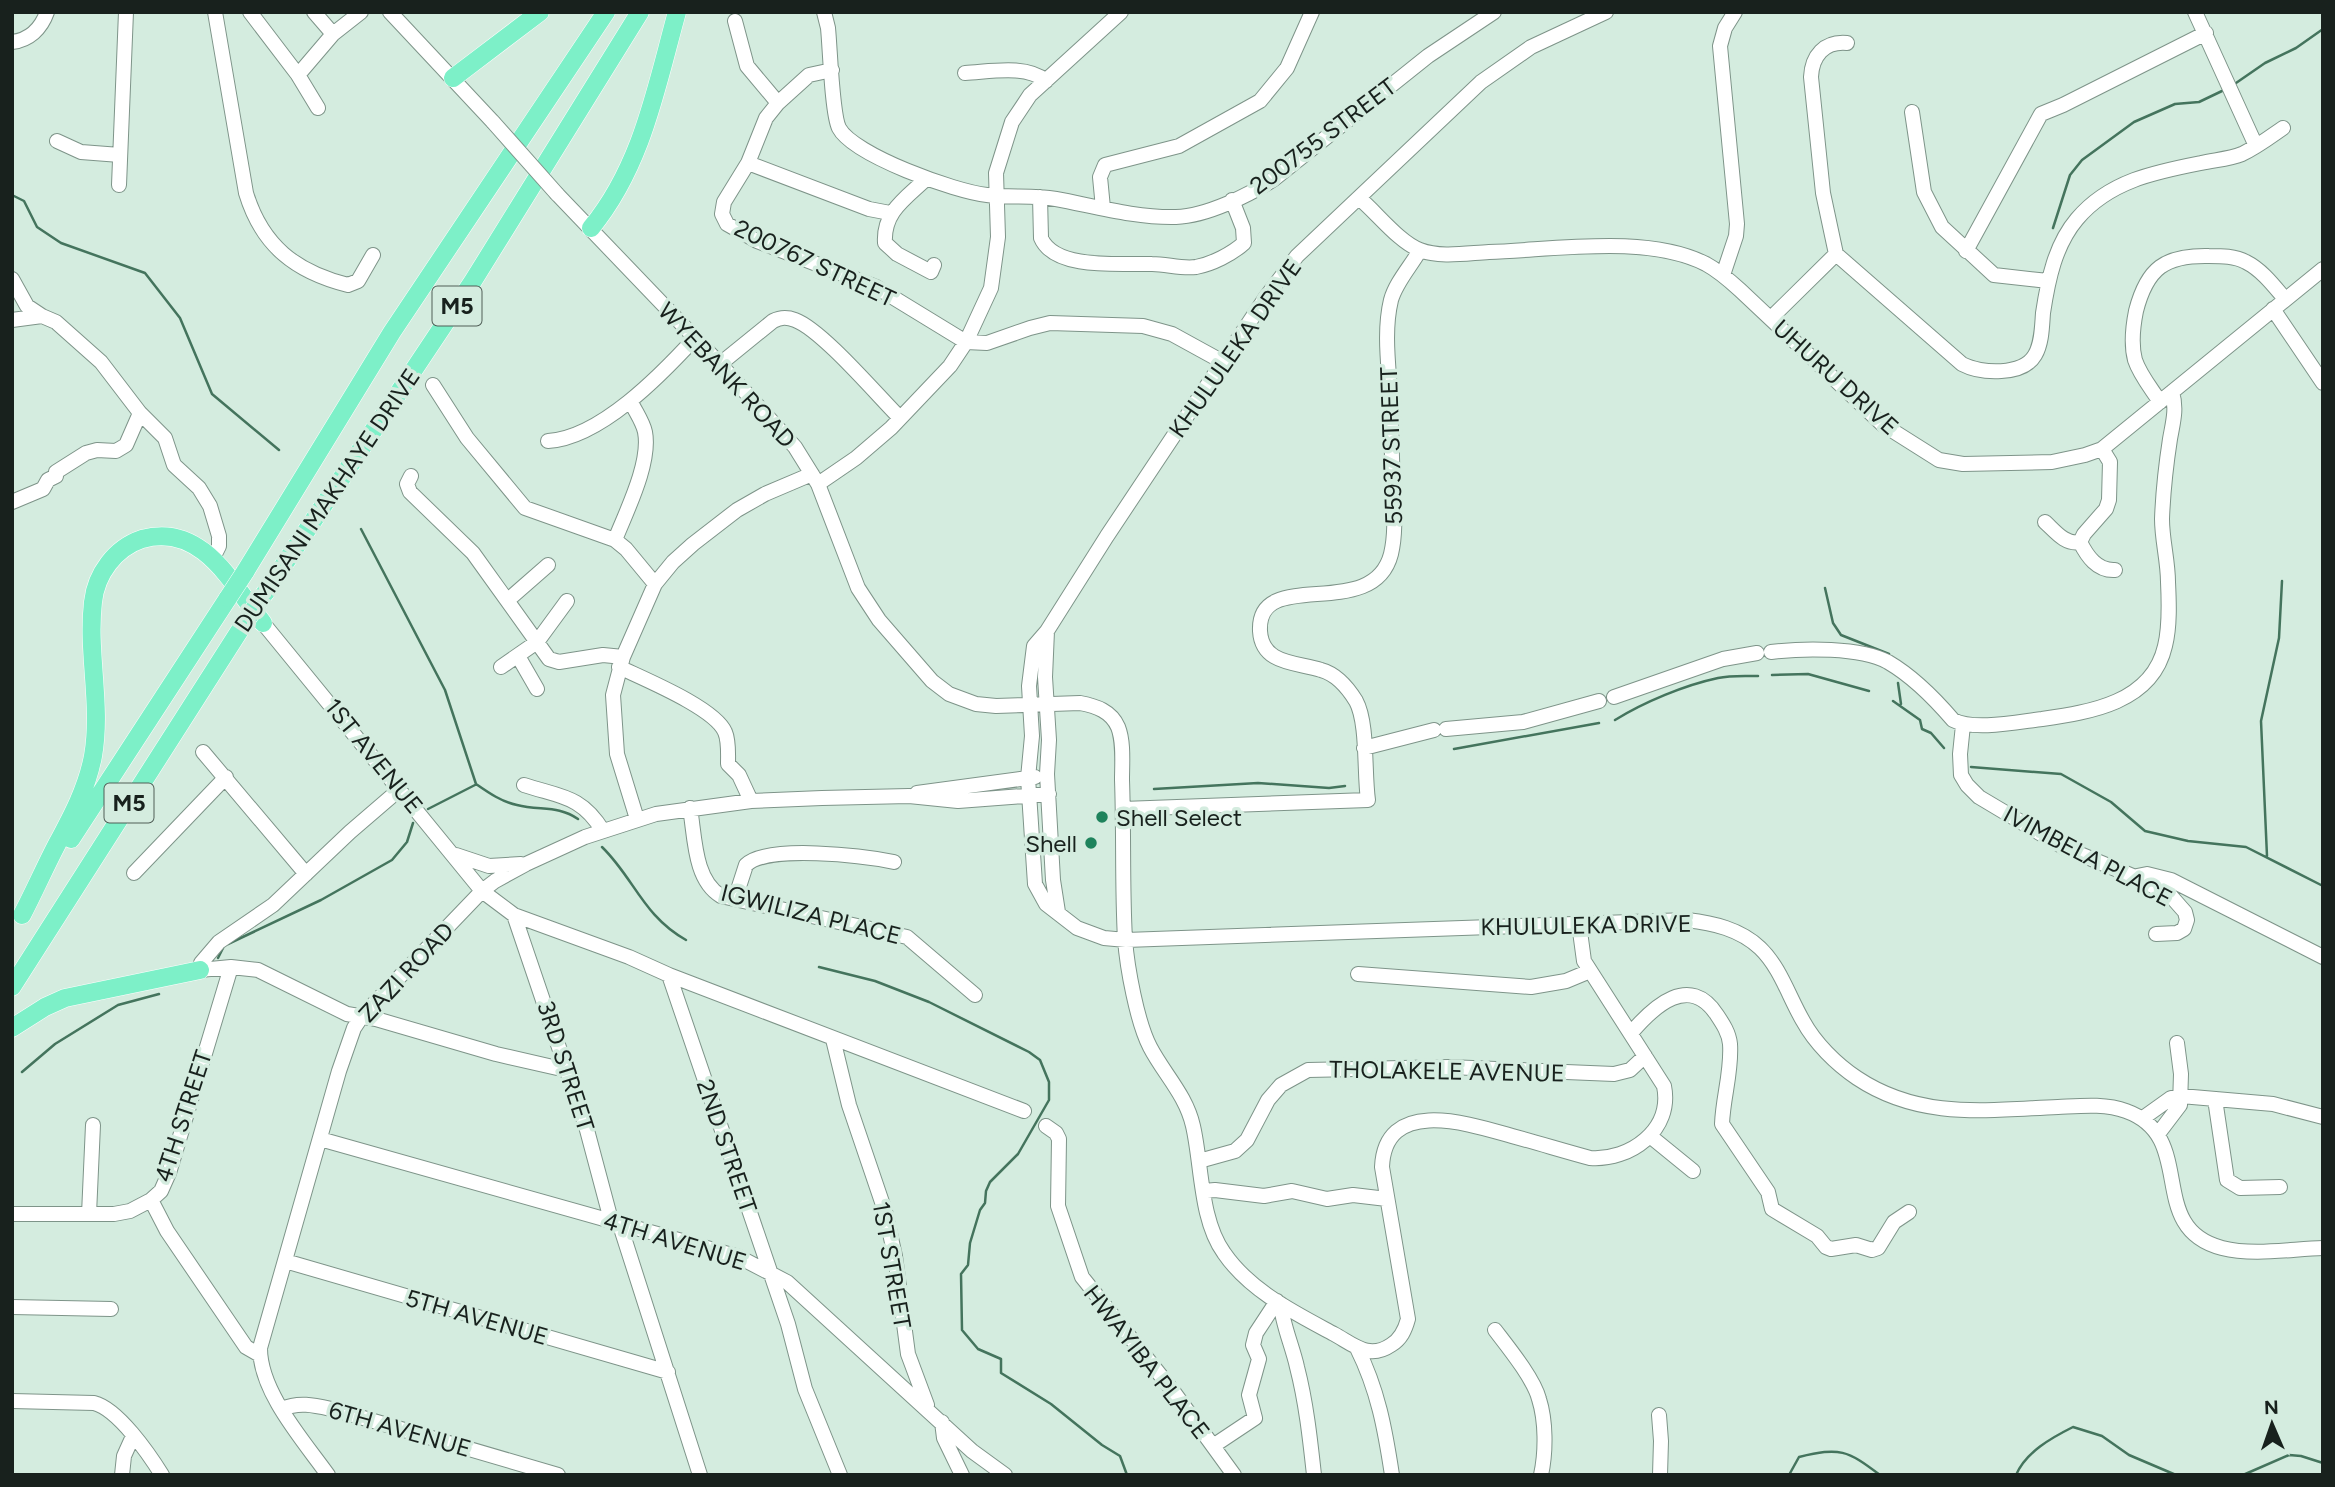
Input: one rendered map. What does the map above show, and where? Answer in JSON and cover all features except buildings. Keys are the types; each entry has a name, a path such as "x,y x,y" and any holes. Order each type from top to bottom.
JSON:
{"main road":[{"path":"453,78 540,12"},
{"name":"DUMISANI MAKHAYE DRIVE","path":"17,923 245,572 392,332 606,12"},
{"name":"DUMISANI MAKHAYE DRIVE","path":"12,987 255,621 265,593 473,281 640,12"},
{"path":"591,228 624,180 640,144 653,106 677,12"},
{"path":"17,923 67,826 86,783 93,755 96,718 93,601 105,568 117,553 130,544 164,536 179,537 194,543 214,558 255,621"},
{"path":"12,1028 65,998 201,970"}],"street":[{"path":"12,42 21,41 31,35 44,21 47,12"},
{"path":"119,185 126,12"},
{"path":"215,12 246,193 270,242 294,263 325,278 348,285 358,281 373,255"},
{"path":"250,12 298,75 318,108"},
{"path":"314,12 333,34"},
{"path":"298,75 333,34 360,12"},
{"name":"WYEBANK ROAD","path":"390,12 795,447 815,479 858,588 879,620 932,681 949,694 976,704 1080,703 1102,709 1112,718 1121,744 1126,940 1137,1005 1149,1046 1186,1105 1193,1124 1213,1229 1222,1252 1248,1281 1357,1348"},
{"path":"824,12 832,70"},
{"path":"637,819 621,770 615,738 613,695 621,662 655,583 693,544 737,510 765,494 815,479 874,443 950,366 966,342 985,304 992,280 998,237 996,173 1012,122 1030,95 1121,12"},
{"path":"1103,208 1100,177 1105,165 1179,146 1260,101 1287,68 1312,12"},
{"name":"200755 STREET","path":"832,70 837,120 845,135 875,154 926,179 966,191 1046,198 1179,217 1207,211 1254,192 1274,179 1428,56 1494,12"},
{"name":"KHULULEKA DRIVE","path":"1606,12 1531,47 1497,69 1310,243 1287,268 1107,536 1047,631 1034,646 1029,686 1032,736 1028,778 1035,884 1046,904 1077,928 1090,934 1126,940 1687,920 1718,925 1739,933 1760,948 1772,963 1804,1024 1826,1052 1856,1077 1906,1102 1959,1110 2107,1106 2143,1118 2158,1134"},
{"path":"1723,275 1736,236 1737,224 1720,46 1725,28 1735,12"},
{"path":"2195,12 2256,146"},
{"path":"735,21 747,66 778,103"},
{"path":"1966,251 2041,114 2206,33"},
{"path":"1847,43 1825,46 1812,65 1823,193 1836,254 1962,365 1982,371 2018,369 2034,357 2040,337 2048,281 2064,239 2076,219 2097,198 2117,185 2168,169 2241,154 2283,128"},
{"name":"200767 STREET","path":"832,70 809,75 778,103 766,118 748,163 724,202 722,214 727,224 757,241 876,287 966,342"},
{"path":"965,73 1030,72 1040,75 1046,81"},
{"path":"1912,112 1924,192 1942,227 1994,275 2048,281"},
{"path":"57,141 81,152 120,155"},
{"path":"748,163 869,209 890,213"},
{"path":"926,179 890,213 884,234 888,248 931,272 934,265"},
{"path":"1046,198 1041,238 1044,244 1064,257 1105,265 1155,264 1181,267 1197,267 1244,243 1243,228 1232,200"},
{"path":"1359,198 1402,238 1420,250"},
{"name":"UHURU DRIVE","path":"1420,250 1465,254 1645,247 1685,256 1723,275 1882,424 1939,460 1963,464 2052,462 2102,449 2323,268"},
{"name":"55937 STREET","path":"1123,809 1367,800 1363,720 1357,702 1334,676 1322,670 1278,659 1268,652 1262,642 1260,629 1262,617 1275,601 1289,596 1339,593 1366,586 1377,579 1390,556 1395,526 1388,360 1389,316 1391,299 1397,285 1420,250"},
{"path":"1771,318 1836,254"},
{"path":"1364,748 1440,730 1523,722 1606,699 1723,659 1795,649 1842,651 1878,658 1900,670 1953,720 1963,725 2024,721 2102,708 2132,693 2155,668 2165,648 2167,633 2168,579 2162,518 2175,404 2141,374 2135,358 2134,320 2142,290 2147,280 2162,265 2181,257 2231,257 2247,262 2267,278 2286,299"},
{"path":"12,279 27,306 56,322 101,362 140,413 165,438 174,465 199,488 210,506 219,536 214,558"},
{"path":"2273,309 2323,383"},
{"path":"12,320 42,316"},
{"path":"720,364 773,321 780,318 795,320 819,337 900,418"},
{"path":"966,342 987,343 1050,323 1143,326 1172,334 1223,362"},
{"path":"548,441 585,429 631,402 695,338"},
{"path":"433,385 467,438 525,508 622,544 655,583"},
{"path":"615,540 635,491 645,445 643,426 631,402"},
{"path":"12,502 43,489 48,480 56,476 55,472 86,453 97,450 116,451 126,445 140,413"},
{"path":"2080,542 2106,509 2109,500 2110,462 2102,449"},
{"path":"411,476 407,484 410,492 473,553 550,659 555,661 603,655 621,662 696,705 718,722 726,733 728,764 739,775 751,802"},
{"path":"2045,522 2066,541 2080,542"},
{"path":"2080,542 2097,566 2115,570"},
{"path":"508,600 548,565"},
{"path":"501,667 537,642 567,601"},
{"name":"1ST AVENUE","path":"255,621 400,789 482,891"},
{"path":"1047,631 1047,775 1053,880 1058,912"},
{"path":"518,656 537,689"},
{"name":"IVIMBELA PLACE","path":"1963,725 1961,775 1979,797 2063,847 2171,895 2185,912 2187,920 2184,929 2177,933 2155,934"},
{"path":"204,752 306,874"},
{"name":"ZAZI ROAD","path":"909,796 923,791 1047,775"},
{"path":"134,873 226,778"},
{"path":"524,785 561,795 580,804 594,817 603,831"},
{"path":"400,789 273,905 219,942 201,963 201,970 231,967 258,970 347,1014 566,1070"},
{"name":"ZAZI ROAD","path":"260,1354 354,1027 482,891 495,881 526,864 603,831 637,819 690,808 751,802 909,796 958,801 1049,794"},
{"name":"IGWILIZA PLACE","path":"690,808 703,876 712,891 721,896 907,937 975,995"},
{"path":"451,853 489,866 526,864"},
{"path":"735,899 746,865 761,857 829,853 894,862"},
{"path":"2135,877 2147,874 2171,880 2323,957"},
{"path":"482,891 514,915 1024,1111"},
{"name":"3RD STREET","path":"514,915 700,1475"},
{"path":"1357,1348 1375,1353 1388,1347 1402,1335 1408,1319 1382,1167 1384,1151 1398,1131 1423,1120 1457,1121 1590,1158 1615,1158 1638,1147 1650,1136 1661,1117 1665,1091 1663,1081 1590,971 1581,952 1579,924"},
{"name":"4TH STREET","path":"231,967 169,1173 161,1191 151,1200 167,1231 246,1346 260,1354"},
{"path":"1358,974 1531,987 1566,981 1590,971"},
{"name":"2ND STREET","path":"669,975 788,1324 805,1388 839,1475"},
{"path":"1631,1033 1666,1000 1682,994 1695,995 1713,1008 1730,1041 1722,1125 1768,1192 1772,1209 1817,1236 1826,1247 1831,1249 1856,1245 1874,1250 1882,1243 1894,1222 1909,1212"},
{"name":"1ST STREET","path":"833,1039 849,1105 885,1211 895,1256 908,1354 920,1392 930,1410"},
{"path":"2177,1043 2180,1057 2180,1105 2158,1134 2168,1154 2174,1200 2191,1232 2207,1243 2244,1251 2323,1248"},
{"name":"THOLAKELE AVENUE","path":"1199,1161 1235,1151 1247,1140 1268,1100 1281,1085 1308,1070 1449,1067 1614,1074 1630,1070 1645,1056"},
{"path":"2143,1118 2171,1098 2181,1096 2273,1104 2323,1117"},
{"path":"2215,1099 2227,1180 2240,1188 2280,1187"},
{"path":"89,1213 93,1125"},
{"name":"HWAYIBA PLACE","path":"1046,1126 1056,1133 1059,1139 1058,1206 1082,1278 1173,1391 1234,1475"},
{"path":"1650,1136 1693,1171"},
{"name":"4TH AVENUE","path":"320,1139 738,1257 788,1282 972,1451 1005,1475"},
{"path":"1204,1191 1264,1196 1292,1191 1327,1199 1353,1195 1387,1199"},
{"path":"12,1213 122,1213 151,1200"},
{"name":"5TH AVENUE","path":"285,1261 668,1372"},
{"path":"1213,1446 1255,1418 1249,1395 1255,1378 1255,1365 1259,1359 1253,1345 1256,1333 1279,1302"},
{"path":"1279,1302 1298,1368 1311,1437 1314,1475"},
{"path":"12,1307 111,1309"},
{"path":"1495,1330 1539,1398 1544,1452 1541,1475"},
{"path":"1357,1348 1371,1376 1379,1403 1392,1475"},
{"path":"260,1354 265,1377 282,1409 328,1475"},
{"path":"12,1401 99,1404 107,1408 133,1436 162,1475"},
{"name":"6TH AVENUE","path":"282,1409 292,1404 328,1408 558,1475"},
{"path":"1659,1415 1660,1475"},
{"path":"942,1422 944,1438 962,1475"},
{"path":"122,1475 124,1456 133,1436"}],"waterway":[{"path":"2236,83 2323,29"},
{"path":"2053,228 2070,175 2082,160 2134,122 2175,104 2199,102 2222,91"},
{"path":"12,195 24,201 37,227 61,243 145,273 180,318 212,394 279,450"},
{"path":"361,529 445,690 476,784 511,804 556,810 578,819"},
{"path":"2267,856 2261,721 2279,638 2282,581"},
{"path":"1825,588 1833,623 1841,635 1889,654"},
{"path":"1772,675 1808,674 1869,691"},
{"path":"1615,720 1692,685 1723,677 1758,676"},
{"path":"1898,683 1901,704"},
{"path":"1893,701 1920,720 1922,729 1931,733 1944,748"},
{"path":"1454,749 1599,723"},
{"path":"1971,767 2061,774 2111,802 2145,831 2188,841 2246,847 2323,886"},
{"path":"1154,789 1258,783 1329,788 1345,786"},
{"path":"428,809 475,785"},
{"path":"228,944 321,900 392,860 407,842 413,823"},
{"path":"602,847 659,920 686,940"},
{"path":"218,958 223,948"},
{"path":"819,967 875,981 929,1002 1040,1060 1049,1082 1049,1100 1018,1154 990,1182 986,1191 985,1203 980,1210 970,1243 968,1265 961,1274 962,1330 978,1349 1001,1359 1001,1373 1051,1404 1120,1456 1127,1475"},
{"path":"22,1072 55,1044 118,1005 159,994"},
{"path":"2016,1475 2033,1453 2073,1427 2102,1436 2129,1455 2176,1475"},
{"path":"1789,1475 1799,1457 1824,1452 1851,1456 1880,1475"},
{"path":"2243,1475 2289,1455 2323,1463"}],"place":[{"name":"Shell Select","path":"1102,817"},
{"name":"Shell","path":"1091,843"}]}
